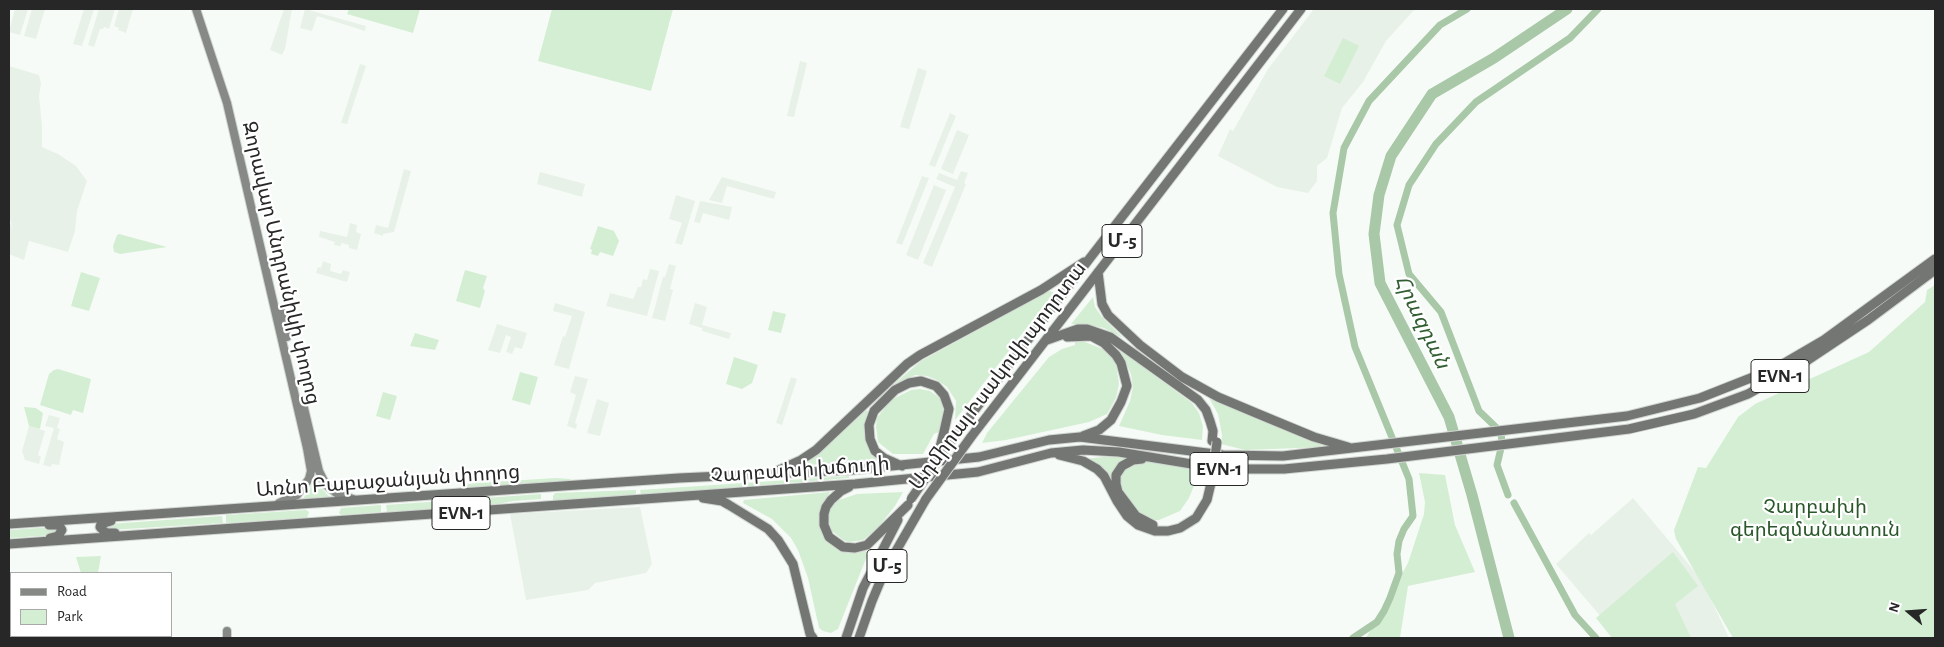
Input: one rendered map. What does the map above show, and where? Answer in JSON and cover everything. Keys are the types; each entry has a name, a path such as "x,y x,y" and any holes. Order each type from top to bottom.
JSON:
{"highway":[{"name":"Ադմիրալ Իսակովի պողոտա","path":"846,638 863,588 892,529 955,436 1090,258 1284,9"},
{"name":"Ադմիրալ Իսակովի պողոտա","path":"860,638 872,601 885,570 926,499 971,437 1301,9"},
{"path":"769,473 801,460 816,450 907,364 920,355 1041,290 1090,258"},
{"name":"Չարբախի խճուղի","path":"769,473 902,466 978,457 1049,440 1080,437 1223,455 1283,456 1627,416 1700,398 1776,368 1824,340 1935,259"},
{"name":"Չարբախի խճուղի","path":"691,495 854,484 978,472 1051,453 1101,450 1222,469 1284,469 1387,459 1629,429 1694,414 1748,394 1808,360 1868,320 1935,270"},
{"path":"1098,272 1102,304 1108,315 1140,345 1191,383 1218,397 1298,430 1353,449"},
{"path":"1044,344 1078,329 1087,329 1110,337 1198,400 1206,410 1213,431 1214,442 1207,500 1196,518 1180,528 1168,531 1155,531 1138,525 1127,516 1098,469 1083,461 1051,453"},
{"path":"1044,344 1068,337 1091,336 1110,349 1121,363 1127,386 1121,402 1111,420 1099,430 1080,437"},
{"path":"902,466 875,450 870,439 869,424 874,410 895,390 909,383 921,381 936,386 944,395 949,408 935,465"},
{"path":"1191,383 1202,396 1214,417 1218,433 1214,442"},
{"path":"1161,458 1132,460 1122,466 1116,475 1118,492 1136,516 1149,524 1172,525 1190,516 1198,507 1210,478"},
{"path":"852,470 854,484 841,491 831,500 824,514 824,525 829,537 843,547 855,548 867,545 910,502"},
{"name":"Առնո Բաբաջանյան փողոց","path":"12,524 769,473"},
{"path":"514,507 521,503 547,501 545,488"},
{"name":"Առնո Բաբաջանյան փողոց","path":"12,544 691,495"},
{"path":"691,495 722,501 768,530 778,540 793,564 810,634 813,638"},
{"path":"133,516 122,520 105,522 100,527 106,533 122,532 133,536"},
{"path":"12,524 59,525 62,530 58,536 31,539 12,544"}],"main road":[{"name":"Զորավար Անդրանիկի փողոց","path":"198,9 232,109 319,471 329,489 357,500"},
{"name":"Զորավար Անդրանիկի փողոց","path":"198,9 227,103 299,409 309,461 310,476 298,495 270,506"}],"shaded area":[{"path":"15,9 28,9 20,35 9,32"},
{"path":"32,9 45,9 36,39 24,36"},
{"path":"84,9 94,9 82,46 73,44"},
{"path":"99,9 115,9 109,29 104,27 100,29 94,47 88,45"},
{"path":"119,9 133,9 126,33 114,26"},
{"path":"284,9 292,9 285,49 282,55 270,50"},
{"path":"305,9 366,26 365,31 317,16 312,31 300,28"},
{"path":"1314,9 1415,9 1386,41 1363,82 1342,108 1327,158 1317,166 1317,181 1308,193 1277,187 1218,156 1230,129 1233,131 1268,69"},
{"path":"800,61 807,63 794,117 787,116"},
{"path":"360,64 366,66 347,124 341,123"},
{"path":"9,66 39,75 41,83 39,96 42,147 58,154 76,166 87,181 77,211 75,231 68,252 29,241 24,260 9,254 9,221 13,229 9,216"},
{"path":"918,68 927,71 909,129 900,127"},
{"path":"950,113 956,116 935,167 929,165"},
{"path":"957,130 969,135 953,174 941,169"},
{"path":"404,169 411,171 394,232 383,234 383,236 374,233 376,225 388,228"},
{"path":"961,171 968,173 964,183 966,184 932,267 923,263 955,187 936,179 939,173 957,180"},
{"path":"540,172 585,184 582,197 537,184"},
{"path":"922,176 929,178 902,245 896,243"},
{"path":"722,177 776,192 774,199 727,186 722,203 709,200"},
{"path":"934,185 946,190 918,260 906,255"},
{"path":"676,195 695,201 682,245 675,243 682,223 669,219"},
{"path":"700,201 732,207 729,220 703,213 700,223 694,222"},
{"path":"350,223 357,225 356,232 361,234 357,250 349,248 349,245 342,243 340,246 334,245 335,242 319,237 320,231 347,237"},
{"path":"323,261 331,264 330,271 341,274 343,270 350,272 347,282 316,273 318,267 321,268"},
{"path":"669,264 676,266 670,289 673,290 665,321 652,318 663,277 665,277"},
{"path":"650,269 659,271 647,316 606,306 610,293 633,299 638,287 641,287 643,279 647,280"},
{"path":"555,303 585,312 569,369 554,365 563,336 565,337 572,316 553,311"},
{"path":"695,303 707,307 702,325 731,333 729,339 702,331 702,328 689,324"},
{"path":"497,324 527,333 522,349 515,347 512,354 506,352 511,337 506,335 500,353 488,350"},
{"path":"575,376 588,379 575,423 577,424 576,429 567,426 576,395 570,392"},
{"path":"791,377 797,379 782,425 776,423"},
{"path":"597,399 609,403 600,436 587,433"},
{"path":"49,415 60,418 57,428 60,429 57,439 64,442 59,465 52,464 51,467 43,465 54,428 45,426"},
{"path":"29,426 45,431 38,455 41,457 39,464 25,460 22,451"},
{"path":"1633,498 1702,580 1729,638 1619,638 1556,564 1589,533 1591,535"},
{"path":"640,507 652,564 646,573 595,583 588,590 526,600 510,514"}],"green space":[{"path":"349,9 420,9 413,33 347,14"},
{"path":"552,9 673,9 651,91 538,61"},
{"path":"1343,38 1359,46 1340,84 1324,76"},
{"path":"598,226 614,231 619,241 613,256 600,252 598,256 591,254 592,250 590,249"},
{"path":"119,234 167,247 120,254 114,252 113,246"},
{"path":"465,270 487,276 480,308 456,301"},
{"path":"81,272 100,278 89,311 71,306"},
{"name":"Չարբախի գերեզմանատուն","path":"1935,285 1935,638 1733,638 1676,539 1674,530 1698,467 1706,468 1738,417 1755,404 1869,352 1925,302 1927,290"},
{"path":"1049,291 1053,292 1053,294 955,420 956,401 947,387 937,380 927,376 915,375 895,386 893,385 921,361"},
{"path":"1093,297 1095,307 1102,317 1123,338 1104,328 1071,324"},
{"path":"773,311 786,314 781,333 768,330"},
{"path":"415,333 439,340 435,350 410,346"},
{"path":"1075,341 1085,342 1103,349 1112,356 1116,364 1119,384 1116,398 1107,414 1089,422 1006,440 982,443 987,433 1049,357 1062,349 1075,345"},
{"path":"1120,350 1192,403 1199,413 1203,426 1202,440 1162,435 1119,426 1130,401 1133,387 1131,374"},
{"path":"734,357 758,365 752,383 742,389 726,384"},
{"path":"58,369 91,379 83,413 73,410 71,415 40,405 49,374"},
{"path":"520,372 538,377 530,405 512,400"},
{"path":"911,390 930,391 943,400 945,407 944,418 939,432 934,434 923,454 893,454 878,442 877,418 891,400"},
{"path":"383,392 397,396 390,420 376,416"},
{"path":"1208,396 1326,447 1245,450 1221,444 1222,435 1218,414"},
{"path":"24,407 36,408 43,413 40,429 29,426"},
{"path":"866,410 869,412 864,430 865,439 870,450 879,461 808,465 807,463"},
{"path":"1112,456 1138,458 1127,460 1114,491 1084,459"},
{"path":"1149,460 1200,471 1189,498 1180,511 1159,520 1148,520 1138,515 1120,492 1118,482 1123,468 1134,462"},
{"path":"317,473 321,488 331,498 302,500 310,489 312,474"},
{"path":"1419,473 1445,475 1455,525 1475,572 1408,586 1400,638 1366,638 1408,563 1424,514 1425,502"},
{"path":"849,476 849,478 641,495 640,490"},
{"path":"556,478 570,479 573,482 465,488 468,484 476,483"},
{"path":"636,490 636,495 555,502 553,500 555,493"},
{"path":"830,492 822,506 820,525 853,552 866,551 867,556 838,629 831,633 819,628 808,578 798,550 791,538 772,519 743,503 744,500"},
{"path":"903,492 895,506 877,529 863,540 849,542 843,540 832,531 828,519 829,512 836,501 857,494"},
{"path":"541,494 541,499 513,501 488,506 387,512 386,505"},
{"path":"381,505 381,512 341,515 339,513 341,508"},
{"path":"306,510 309,512 307,518 226,523 226,515"},
{"path":"222,516 223,523 110,530 106,528 109,524"},
{"path":"54,527 59,529 55,535 9,538 9,530"},
{"path":"1673,552 1698,586 1675,604 1691,638 1612,638 1596,618"},
{"path":"101,556 98,572 81,572 76,557"}],"waterway":[{"path":"1353,638 1377,622 1384,611 1399,573 1397,554 1399,541 1404,529 1413,516 1409,479 1355,347 1339,274 1333,213 1344,148 1369,101 1440,25 1467,9"},
{"name":"Հրազդան","path":"1509,638 1472,495 1449,417 1380,283 1374,234 1379,195 1391,156 1432,94 1494,58 1567,9"},
{"path":"1508,495 1497,465 1502,444 1501,432 1479,411 1441,312 1409,274 1397,225 1409,185 1436,144 1476,102 1570,38 1598,9"},
{"path":"1514,503 1575,615 1596,638"}]}
